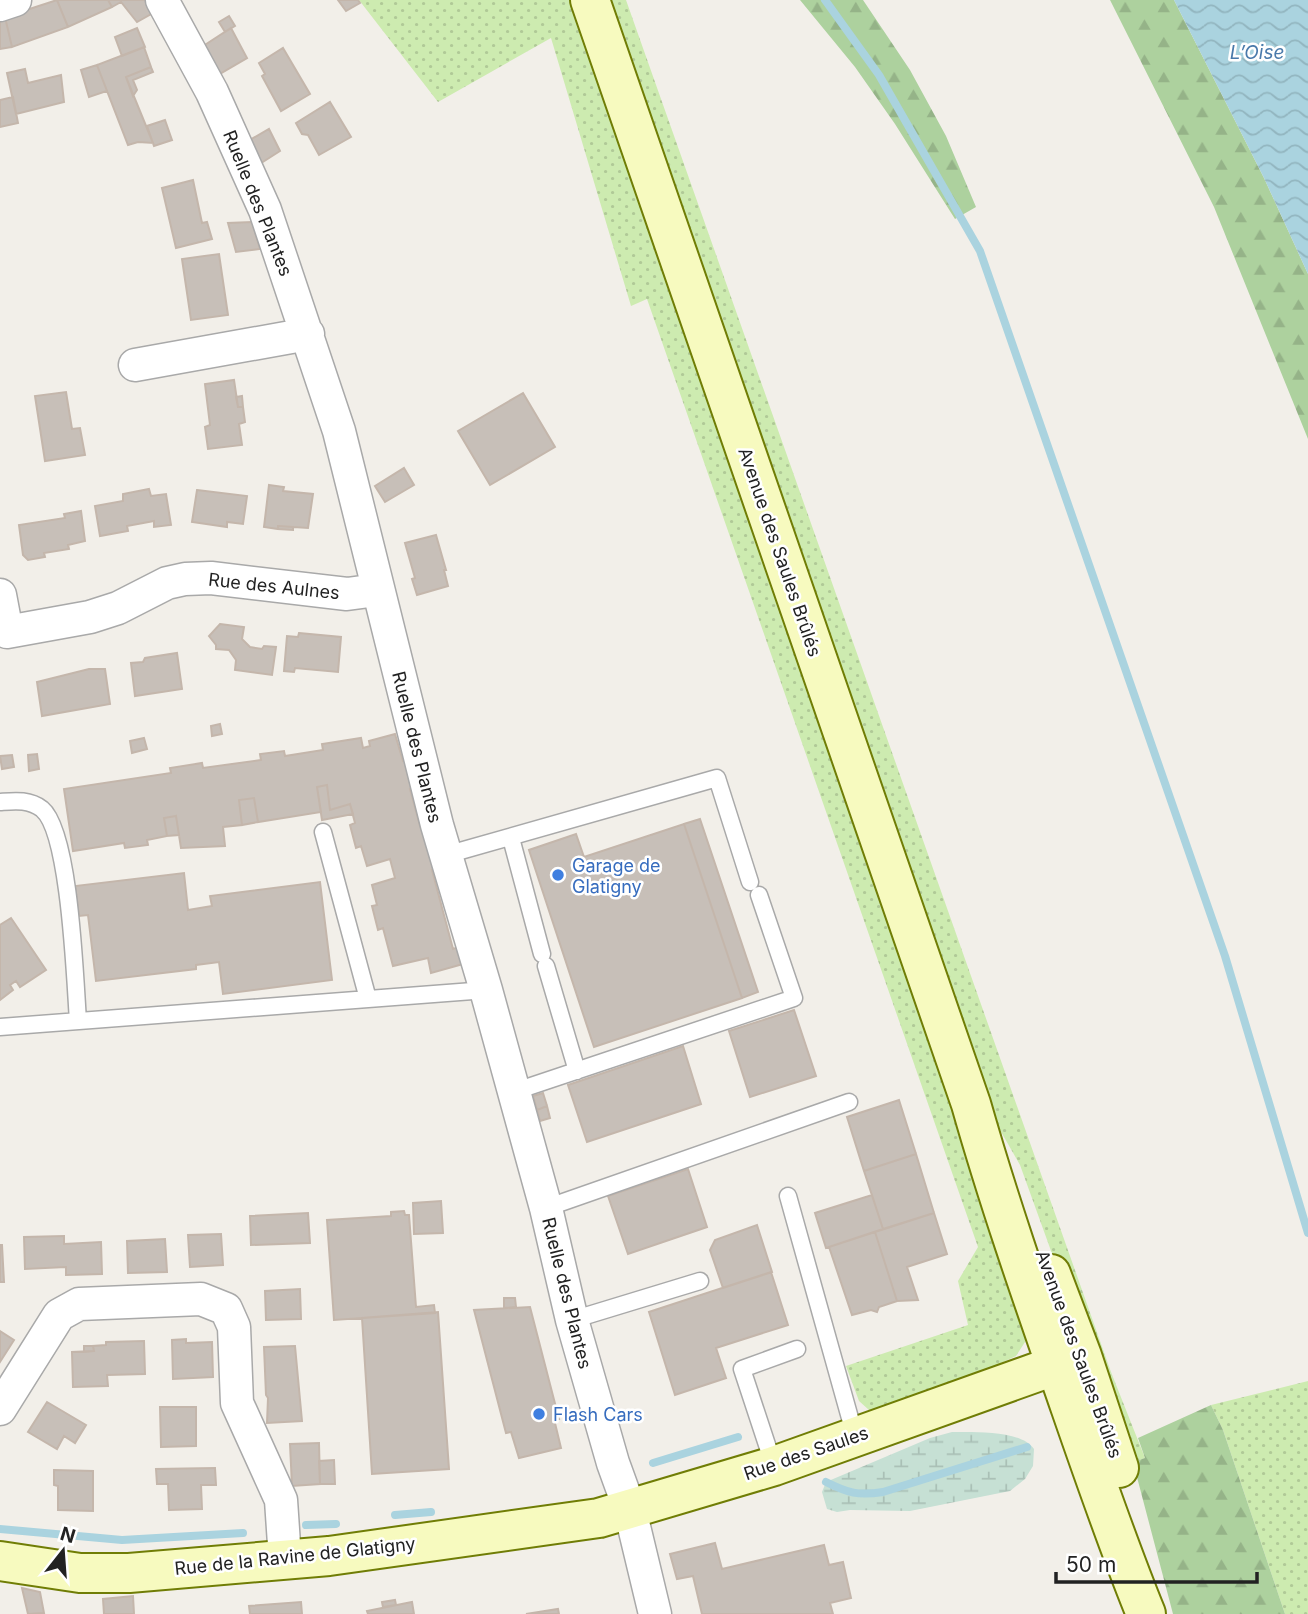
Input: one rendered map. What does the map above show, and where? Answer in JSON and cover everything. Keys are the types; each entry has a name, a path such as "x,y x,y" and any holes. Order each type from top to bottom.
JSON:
{"main road":[{"name":"Avenue des Saules Brûlés","path":"590,0 971,1104 992,1181 1146,1548 1158,1614"},
{"name":"Avenue des Saules Brûlés","path":"1069,1361 1121,1553 1146,1614"},
{"name":"Rue des Saules","path":"629,1510 774,1466 1069,1361"},
{"name":"Rue de la Ravine de Glatigny","path":"0,1561 103,1574 349,1554 599,1517 629,1510"}],"street":[{"path":"0,5 15,0"},
{"name":"Ruelle des Plantes","path":"162,0 212,92 265,210 339,431 446,855 546,1208 572,1320 629,1510"},
{"path":"135,365 308,334"},
{"name":"Rue des Aulnes","path":"0,595 7,632 90,617 118,608 167,583 184,579 211,578 347,594 377,590"},
{"path":"0,1409 59,1315 79,1304 201,1300 226,1309 234,1327 237,1403 281,1500 285,1559"},
{"path":"629,1510 654,1614"}],"lane":[{"path":"446,855 717,778 794,998 513,1092"},
{"path":"0,802 22,800 41,808 49,817 58,839 73,947 78,1021"},
{"path":"323,832 368,999"},
{"path":"510,838 577,1070"},
{"path":"0,1027 486,990"},
{"path":"546,1208 849,1102"},
{"path":"788,1196 855,1436"},
{"path":"572,1320 700,1281"},
{"path":"774,1466 742,1369 797,1349"}],"green space":[{"path":"359,0 574,0 1029,1328 1025,1342 1016,1356 914,1403 885,1413 869,1410 859,1401 846,1366 968,1325 958,1281 978,1247 647,299 631,306 551,38 438,102"},
{"path":"605,0 626,0 1111,1372 1145,1458 1128,1464 1020,1165 996,1123"},
{"path":"800,0 863,0 910,70 946,136 976,207 955,219 855,67"},
{"path":"1110,0 1174,0 1264,178 1308,274 1308,439 1214,207"},
{"path":"1308,1381 1308,1614 1285,1614 1223,1430 1211,1405"},
{"path":"1211,1405 1223,1430 1285,1614 1173,1614 1133,1462 1145,1458 1138,1438"},
{"path":"952,1432 996,1433 1019,1438 1034,1449 1033,1466 1025,1479 1010,1491 910,1511 837,1512 827,1509 822,1492 826,1482 930,1438"}],"water":[{"name":"L’Oise","path":"1174,0 1308,0 1308,274 1264,178"}],"building":[{"path":"57,0 68,27 12,47 5,17"},
{"path":"57,0 108,0 112,7 68,27"},
{"path":"108,0 157,0 162,8 137,22 121,2 112,7"},
{"path":"338,0 358,0 360,3 346,11"},
{"path":"229,16 235,26 225,32 219,22"},
{"path":"5,17 12,47 0,49 0,18"},
{"path":"137,28 145,47 122,56 115,37"},
{"path":"231,28 247,58 211,79 197,50"},
{"path":"144,47 151,67 126,77 153,143 138,142 128,145 97,65"},
{"path":"283,48 310,94 281,111 262,76 265,74 259,63"},
{"path":"97,65 107,91 89,97 81,70"},
{"path":"151,67 153,72 133,80 137,90 133,96 126,77"},
{"path":"25,69 28,83 61,75 64,102 16,114 7,73"},
{"path":"13,97 18,123 0,127 0,100"},
{"path":"330,102 351,137 319,155 308,135 302,134 296,123"},
{"path":"165,120 172,140 154,146 147,126"},
{"path":"269,129 280,151 258,165 248,141"},
{"path":"193,180 202,223 207,222 212,239 176,248 162,188"},
{"path":"252,222 260,249 236,252 228,223"},
{"path":"219,254 228,315 191,320 182,259"},
{"path":"234,380 238,407 243,407 245,422 239,424 242,445 208,449 205,427 210,425 205,384"},
{"path":"66,392 72,429 80,428 85,455 45,461 35,396"},
{"path":"523,393 555,447 490,485 458,431"},
{"path":"242,396 243,407 238,407 236,397"},
{"path":"404,468 414,485 385,502 375,486"},
{"path":"269,485 284,487 283,491 313,494 308,528 264,527"},
{"path":"149,489 151,496 166,494 171,525 154,527 154,521 127,526 128,531 100,536 95,506 123,501 123,494"},
{"path":"197,490 247,496 243,524 227,522 227,527 192,522"},
{"path":"81,511 85,541 68,545 69,549 44,553 45,557 28,560 23,555 19,525 65,518 64,514"},
{"path":"278,526 293,527 293,530 278,529"},
{"path":"436,535 448,586 417,595 405,543"},
{"path":"220,624 244,627 242,639 250,647 276,647 272,675 235,670 236,660 229,650 216,649 209,636"},
{"path":"299,633 341,637 338,672 295,668 294,672 284,671 287,636 298,637"},
{"path":"177,653 182,689 135,696 131,663"},
{"path":"89,669 105,669 110,704 42,716 37,682"},
{"path":"220,724 222,734 212,736 211,726"},
{"path":"395,734 403,761 408,759 415,787 410,789 420,826 425,824 438,868 432,870 453,949 459,947 463,964 431,973 428,958 393,966 383,928 378,930 372,906 377,905 372,885 395,878 390,859 367,866 361,846 356,848 350,825 355,823 350,804 330,810 327,785 317,787 321,812 258,822 254,798 239,800 242,825 223,827 225,846 181,848 176,816 164,818 167,836 147,840 148,845 125,848 124,843 73,851 64,789 171,773 170,768 202,763 203,768 261,760 260,754 284,751 285,756 323,750 322,744 361,738 363,748 370,746 369,741"},
{"path":"144,738 147,749 132,753 130,741"},
{"path":"37,754 39,769 29,771 28,755"},
{"path":"12,755 14,767 2,769 0,756"},
{"path":"327,785 330,810 350,804 353,814 322,820 317,787"},
{"path":"254,798 258,822 242,825 239,800"},
{"path":"176,816 179,835 167,836 164,818"},
{"path":"700,819 758,992 742,998 684,824"},
{"path":"684,824 742,998 594,1047 529,850 576,834 584,857"},
{"path":"184,873 188,910 212,906 210,896 320,882 332,980 223,994 219,962 196,965 196,969 96,981 88,915 79,916 75,886"},
{"path":"11,918 46,970 20,987 16,981 10,985 13,990 0,1000 0,925"},
{"path":"794,1010 816,1076 750,1097 729,1031"},
{"path":"683,1046 701,1104 587,1142 568,1085"},
{"path":"543,1093 547,1106 537,1110 533,1096"},
{"path":"899,1100 916,1154 864,1171 847,1117"},
{"path":"547,1106 550,1118 540,1121 537,1110"},
{"path":"916,1154 934,1213 883,1229 864,1171"},
{"path":"688,1169 707,1227 628,1254 608,1196"},
{"path":"872,1195 883,1229 826,1248 815,1213"},
{"path":"441,1201 443,1233 414,1234 413,1203"},
{"path":"404,1211 405,1215 409,1215 416,1307 434,1305 435,1313 334,1320 327,1220 391,1216 391,1212"},
{"path":"308,1213 310,1243 251,1245 250,1216"},
{"path":"934,1213 947,1254 907,1267 918,1300 897,1301 875,1232"},
{"path":"757,1225 772,1272 723,1288 710,1250 715,1240"},
{"path":"875,1232 897,1301 879,1307 877,1312 871,1310 852,1315 829,1247"},
{"path":"221,1234 223,1265 190,1267 188,1235"},
{"path":"64,1236 64,1244 101,1242 102,1274 66,1275 66,1267 25,1269 24,1237"},
{"path":"165,1239 167,1272 128,1273 127,1241"},
{"path":"2,1245 4,1282 0,1282"},
{"path":"771,1272 788,1325 716,1348 726,1378 675,1395 649,1312"},
{"path":"300,1289 301,1319 266,1320 265,1291"},
{"path":"504,1298 515,1298 516,1307 504,1308"},
{"path":"530,1307 559,1419 554,1419 561,1448 519,1458 511,1432 506,1433 474,1310"},
{"path":"438,1312 449,1469 372,1474 362,1318"},
{"path":"0,1331 14,1340 0,1362"},
{"path":"186,1339 186,1343 212,1342 213,1377 173,1379 172,1340"},
{"path":"144,1341 145,1374 107,1375 108,1386 73,1387 72,1352 94,1351 93,1346 106,1345 106,1342"},
{"path":"84,1346 93,1346 94,1351 84,1352"},
{"path":"295,1346 302,1421 267,1423 264,1347"},
{"path":"47,1402 86,1425 75,1443 64,1436 57,1449 28,1432"},
{"path":"160,1407 196,1407 196,1446 161,1447"},
{"path":"319,1443 320,1484 292,1486 290,1444"},
{"path":"334,1460 335,1484 320,1484 319,1461"},
{"path":"215,1468 216,1485 201,1485 202,1509 169,1510 168,1484 157,1484 156,1469"},
{"path":"54,1470 93,1471 93,1511 58,1510 58,1486 54,1485"},
{"path":"715,1543 722,1569 824,1545 829,1565 843,1562 851,1598 830,1603 833,1614 702,1614 693,1576 677,1579 670,1554"},
{"path":"22,1588 40,1592 44,1613 28,1614"},
{"path":"133,1596 134,1614 104,1614 103,1599"},
{"path":"395,1600 396,1605 383,1607 382,1602"},
{"path":"301,1602 302,1614 250,1614 249,1606"},
{"path":"412,1602 414,1614 368,1614 367,1611"},
{"path":"558,1609 559,1614 526,1614"}],"waterway":[{"path":"825,0 879,75 980,251 1225,956 1308,1233"},
{"path":"653,1463 738,1437"},
{"path":"826,1482 853,1493 883,1492 1027,1447"},
{"path":"395,1515 431,1512"},
{"path":"306,1525 336,1524"},
{"path":"0,1529 122,1540 243,1533"}],"place":[{"name":"Garage de Glatigny","path":"558,875"},
{"name":"Flash Cars","path":"539,1414"}]}
